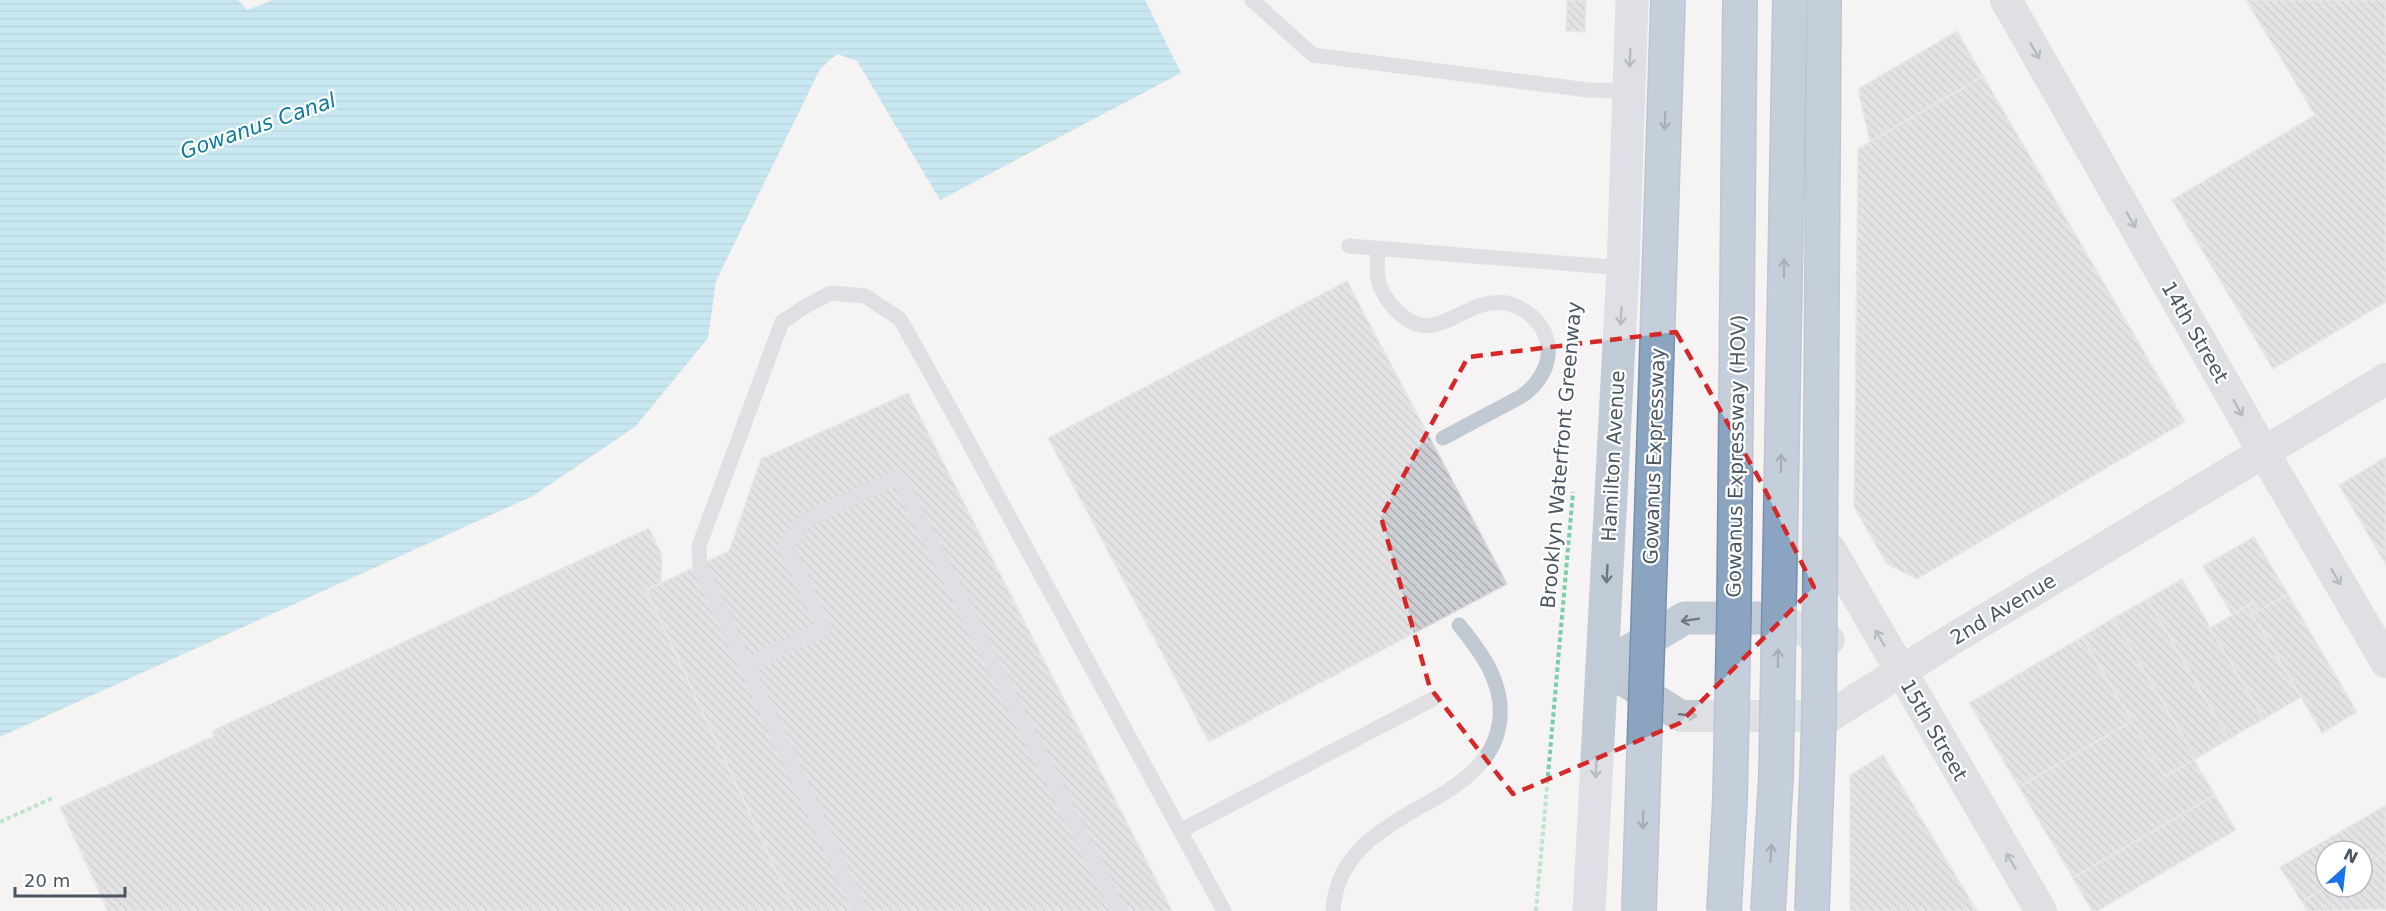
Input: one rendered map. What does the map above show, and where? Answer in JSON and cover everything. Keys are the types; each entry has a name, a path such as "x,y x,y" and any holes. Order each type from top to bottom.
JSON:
{"highway":[{"name":"Gowanus Expressway","path":"1639,911 1668,0"},
{"name":"Gowanus Expressway (HOV)","path":"1724,911 1730,799 1734,621 1740,0"},
{"path":"1768,911 1776,776 1790,0"},
{"path":"1812,911 1819,720 1824,0"}],"main road":[{"name":"Hamilton Avenue","path":"1589,911 1623,268 1632,0"},
{"path":"1824,911 1830,717 1828,640 1834,0"},
{"path":"1602,667 1686,618 1773,618 1828,640"}],"street":[{"name":"14th Street","path":"2006,0 2263,452 2386,662"},
{"name":"2nd Avenue","path":"1830,717 1899,671 2386,379"},
{"name":"15th Street","path":"1830,549 1899,671 2041,911"},
{"path":"1602,667 1681,716 1830,717"}],"lane":[{"path":"1252,0 1313,55 1588,90 1629,91"},
{"path":"1349,246 1623,268"},
{"path":"1379,248 1376,270 1379,286 1388,301 1410,322 1426,327 1440,325 1472,308 1505,303 1528,313 1539,323 1546,336 1550,351 1547,364 1541,378 1533,388 1443,438"},
{"path":"860,911 744,666 700,567 699,546 782,322 831,293 865,296 900,319 1224,911"},
{"path":"744,666 824,628 786,546 804,521 898,477 1119,911"},
{"path":"1333,911 1334,895 1346,867 1363,845 1380,831 1461,781 1490,752 1499,732 1501,708 1498,686 1488,664 1459,625"},
{"path":"1180,831 1433,699"}],"path":[{"name":"Brooklyn Waterfront Greenway","path":"1536,911 1574,482"},
{"path":"0,822 55,796"}],"highlighted area":[{"path":"1676,332 1761,482 1814,587 1680,723 1513,794 1430,688 1381,517 1468,357"}],"water":[{"name":"Gowanus Canal","path":"0,0 238,0 247,10 273,0 1145,0 1181,73 940,200 857,61 837,54 820,69 716,281 708,338 636,426 533,496 0,737"}],"building":[{"path":"1567,0 1586,0 1585,32 1566,31"},
{"path":"2246,0 2386,0 2386,302 2273,369 2172,200 2315,115"},
{"path":"1957,31 1983,76 1870,142 1858,89"},
{"path":"1983,76 2185,422 1917,579 1887,564 1854,507 1858,149"},
{"path":"1347,281 1507,584 1209,742 1048,438"},
{"path":"908,393 1172,911 795,911 646,590 729,551 761,459"},
{"path":"2386,457 2386,565 2339,485"},
{"path":"649,528 662,555 661,583 646,590 795,911 108,911 60,807 214,736 212,731"},
{"path":"2254,537 2288,594 2258,611 2253,603 2232,615 2203,566"},
{"path":"2182,579 2264,719 2229,739 2147,599"},
{"path":"2288,594 2357,712 2322,733 2247,606 2253,603 2258,611"},
{"path":"2147,599 2229,739 2196,759 2113,618"},
{"path":"2247,606 2301,697 2264,719 2210,628"},
{"path":"2113,618 2196,759 2164,777 2082,637"},
{"path":"2082,637 2132,721 2019,787 1969,703"},
{"path":"2132,721 2164,777 2194,760 2215,795 2073,878 2019,787"},
{"path":"1883,755 1977,911 1850,911 1850,775"},
{"path":"2215,795 2236,830 2097,911 2092,911 2073,878"},
{"path":"2386,805 2386,853 2374,860 2374,839 2328,839"},
{"path":"2314,847 2314,895 2302,902 2280,867"},
{"path":"2386,853 2386,909 2307,911 2302,902 2314,895 2314,899 2374,899 2374,860"}]}
